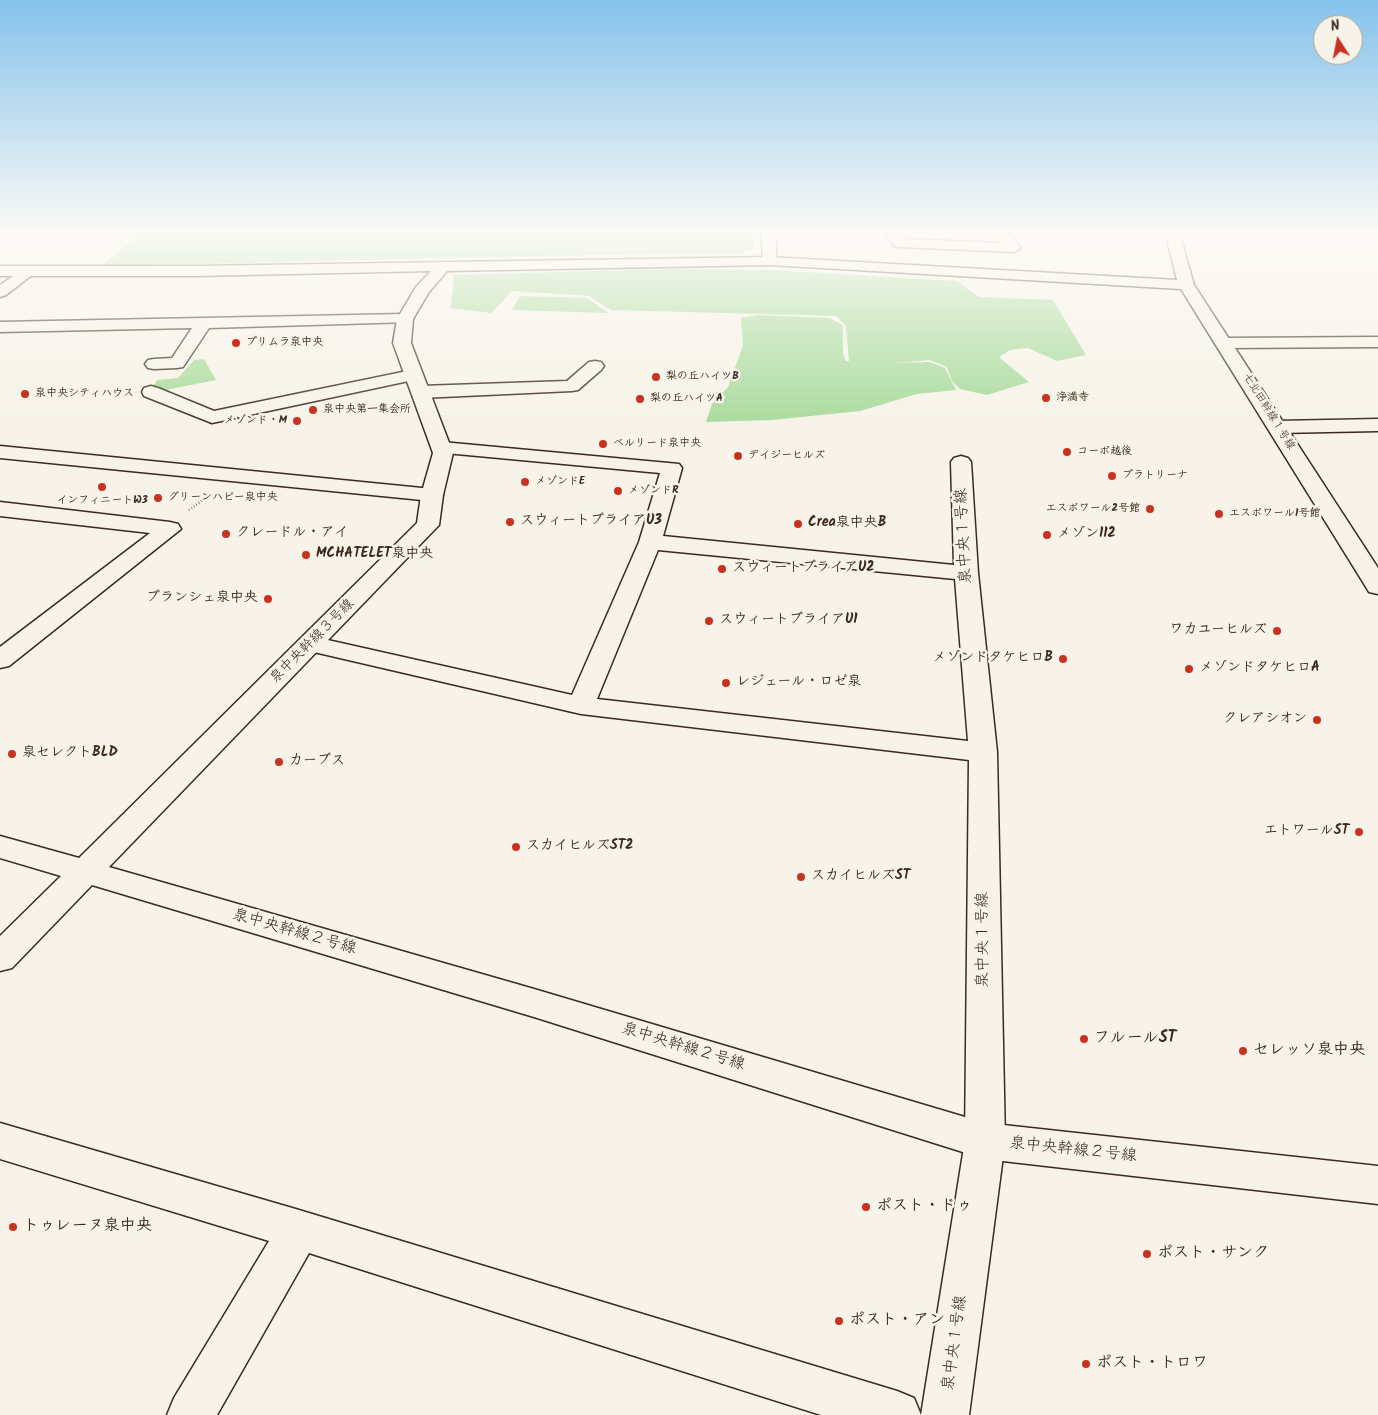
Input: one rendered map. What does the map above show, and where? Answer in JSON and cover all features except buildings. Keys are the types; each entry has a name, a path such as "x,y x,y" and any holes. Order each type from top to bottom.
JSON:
{"street":[{"path":"417,298 405,319 402,343 442,448 672,468 650,542 580,706"},
{"name":"七北田幹線１号線","path":"1195,298 1278,426 1378,587"},
{"path":"0,327 405,319"},
{"path":"154,364 177,363 203,324"},
{"path":"1224,343 1378,342"},
{"path":"151,392 212,417 417,384 572,386 595,366"},
{"path":"1278,426 1378,425"},
{"name":"泉中央幹線３号線","path":"0,958 428,525 432,495 443,453 442,448"},
{"path":"0,452 432,495"},
{"name":"泉中央１号線","path":"945,1415 985,1141 983,752 966,573 961,462"},
{"path":"0,509 170,529 0,660"},
{"path":"650,542 966,573"},
{"path":"310,644 580,706 983,752"},
{"name":"泉中央幹線２号線","path":"0,847 534,1003 985,1141 1378,1185"},
{"path":"0,1141 299,1230 897,1415"},
{"path":"191,1415 299,1230"}],"path":[{"path":"165,528 234,476"}],"green space":[{"path":"452,298 505,298 491,313 451,308"},
{"path":"519,298 587,298 608,313 512,310"},
{"path":"592,298 1004,298 1053,300 1086,355 1057,361 1028,348 1010,350 999,357 1029,382 987,395 960,389 952,381 947,367 930,360 893,363 930,362 945,368 956,390 917,394 860,411 772,420 706,422 712,404 728,387 743,346 741,318 757,315 829,318 843,325 843,354 846,361 849,361 846,326 836,316 611,310"},
{"path":"204,359 216,380 165,390 153,386 157,380 178,378 194,360"}],"place":[{"name":"プリムラ泉中央","path":"236,343"},
{"name":"梨の丘ハイツB","path":"656,377"},
{"name":"泉中央シティハウス","path":"25,394"},
{"name":"浄満寺","path":"1046,398"},
{"name":"梨の丘ハイツA","path":"640,399"},
{"name":"泉中央第一集会所","path":"313,410"},
{"name":"メゾンド・M","path":"297,421"},
{"name":"ベルリード泉中央","path":"603,444"},
{"name":"コーポ越後","path":"1067,452"},
{"name":"デイジーヒルズ","path":"738,456"},
{"name":"プラトリーナ","path":"1112,476"},
{"name":"メゾンドE","path":"525,482"},
{"name":"インフィニートW3","path":"102,487"},
{"name":"メゾンドR","path":"618,491"},
{"name":"グリーンハピー泉中央","path":"158,498"},
{"name":"エスポワール2号館","path":"1150,509"},
{"name":"エスポワール1号館","path":"1219,514"},
{"name":"スウィートブライアU3","path":"510,522"},
{"name":"Crea泉中央B","path":"798,524"},
{"name":"クレードル・アイ","path":"226,534"},
{"name":"メゾン112","path":"1047,535"},
{"name":"MCHATELET泉中央","path":"306,555"},
{"name":"スウィートブライアU2","path":"722,569"},
{"name":"ブランシェ泉中央","path":"268,599"},
{"name":"スウィートブライアU1","path":"709,621"},
{"name":"ワカユーヒルズ","path":"1277,631"},
{"name":"メゾンドタケヒロB","path":"1063,659"},
{"name":"メゾンドタケヒロA","path":"1189,669"},
{"name":"レジェール・ロゼ泉","path":"726,683"},
{"name":"クレアシオン","path":"1317,720"},
{"name":"泉セレクトBLD","path":"12,754"},
{"name":"カーブス","path":"279,762"},
{"name":"エトワールST","path":"1359,832"},
{"name":"スカイヒルズST2","path":"516,847"},
{"name":"スカイヒルズST","path":"801,877"},
{"name":"フルールST","path":"1084,1039"},
{"name":"セレッソ泉中央","path":"1243,1051"},
{"name":"ポスト・ドゥ","path":"866,1207"},
{"name":"トゥレーヌ泉中央","path":"13,1227"},
{"name":"ポスト・サンク","path":"1147,1254"},
{"name":"ポスト・アン","path":"839,1321"},
{"name":"ポスト・トロワ","path":"1086,1364"}]}
